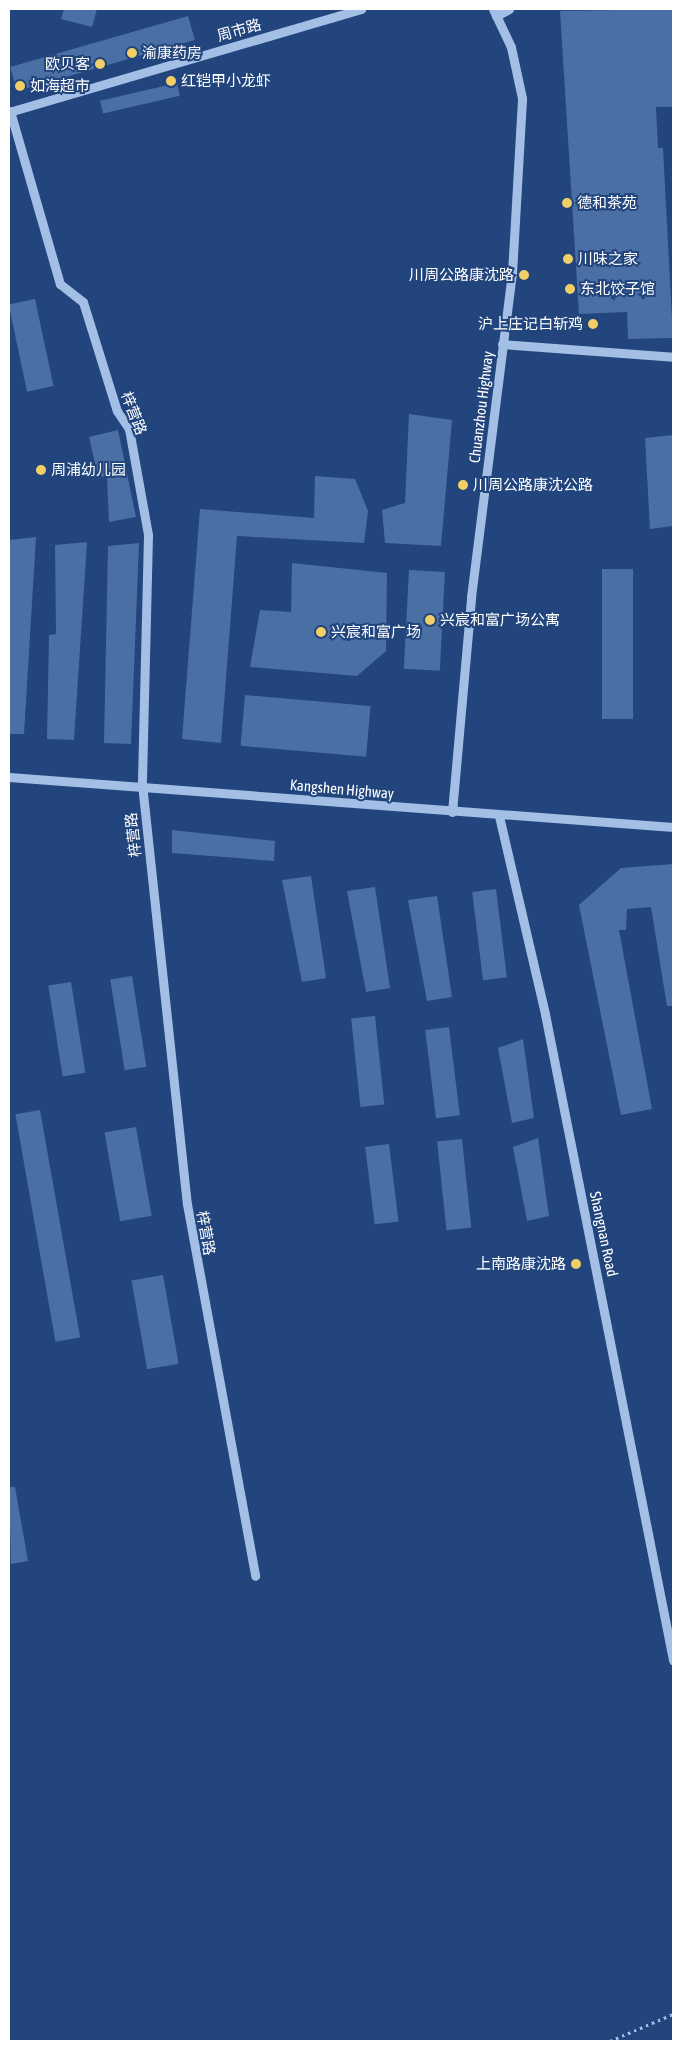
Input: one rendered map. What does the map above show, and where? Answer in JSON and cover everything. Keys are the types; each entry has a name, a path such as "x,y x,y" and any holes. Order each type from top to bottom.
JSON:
{"street":[{"name":"周市路","path":"9,111 361,9"},
{"path":"495,12 509,9"},
{"name":"Chuanzhou Highway","path":"452,812 502,344 512,273 522,98 511,47 495,12"},
{"name":"梓营路","path":"9,111 60,284 83,302 117,411 129,429 148,535 142,784 187,1204 255,1576"},
{"path":"502,344 673,357"},
{"name":"Kangshen Highway","path":"9,777 142,784 499,816 673,827"},
{"name":"Shangnan Road","path":"499,816 543,1004 673,1660"}],"path":[{"path":"610,2041 673,2014"}],"building":[{"path":"64,9 97,9 92,27 61,19"},
{"path":"673,9 673,107 656,107 658,148 663,148 673,338 628,339 627,312 579,314 560,11"},
{"path":"188,16 195,40 17,91 10,67"},
{"path":"177,83 180,96 103,113 100,101"},
{"path":"35,299 54,386 27,392 9,305"},
{"path":"409,414 452,420 441,546 385,543 382,510 405,503"},
{"path":"118,430 136,517 109,522 107,477 98,476 89,437"},
{"path":"673,435 673,526 650,529 645,438"},
{"path":"315,476 355,479 368,511 364,543 237,536 221,743 182,739 200,509 314,518"},
{"path":"36,537 24,734 9,734 9,540"},
{"path":"87,542 74,740 47,739 49,635 56,634 55,545"},
{"path":"139,543 131,744 104,743 108,546"},
{"name":"兴宸和富广场","path":"292,563 387,573 386,651 357,676 250,667 260,610 291,612"},
{"path":"602,569 633,569 633,719 602,719"},
{"name":"兴宸和富广场公寓","path":"409,570 445,572 440,671 404,669"},
{"path":"245,695 371,706 366,757 241,746"},
{"path":"172,830 275,841 274,861 172,853"},
{"path":"673,864 673,1006 667,1006 651,907 627,909 626,930 619,930 652,1109 621,1115 579,905 621,868"},
{"path":"311,876 326,978 302,982 282,880"},
{"path":"375,887 390,988 366,992 347,891"},
{"path":"496,889 507,977 483,980 472,892"},
{"path":"437,896 452,997 427,1001 408,900"},
{"path":"132,976 146,1067 125,1070 110,979"},
{"path":"71,982 85,1073 63,1076 48,986"},
{"path":"375,1016 384,1105 360,1107 351,1019"},
{"path":"449,1027 460,1115 436,1118 425,1030"},
{"path":"523,1039 534,1118 512,1123 498,1048"},
{"path":"40,1110 80,1337 55,1342 15,1114"},
{"path":"136,1127 152,1216 120,1221 104,1133"},
{"path":"538,1138 549,1216 527,1221 513,1147"},
{"path":"462,1139 471,1228 446,1230 437,1142"},
{"path":"389,1144 399,1221 375,1224 365,1147"},
{"path":"163,1275 179,1364 147,1369 131,1281"},
{"path":"9,1487 15,1487 28,1561 11,1564"}],"place":[{"name":"渝康药房","path":"132,53"},
{"name":"欧贝客","path":"100,64"},
{"name":"红铠甲小龙虾","path":"171,81"},
{"name":"如海超市","path":"20,86"},
{"name":"德和茶苑","path":"567,203"},
{"name":"川味之家","path":"568,259"},
{"name":"川周公路康沈路","path":"524,275"},
{"name":"东北饺子馆","path":"570,289"},
{"name":"沪上庄记白斩鸡","path":"593,324"},
{"name":"周浦幼儿园","path":"41,470"},
{"name":"川周公路康沈公路","path":"463,485"},
{"name":"兴宸和富广场公寓","path":"430,620"},
{"name":"兴宸和富广场","path":"321,632"},
{"name":"上南路康沈路","path":"576,1264"}]}
